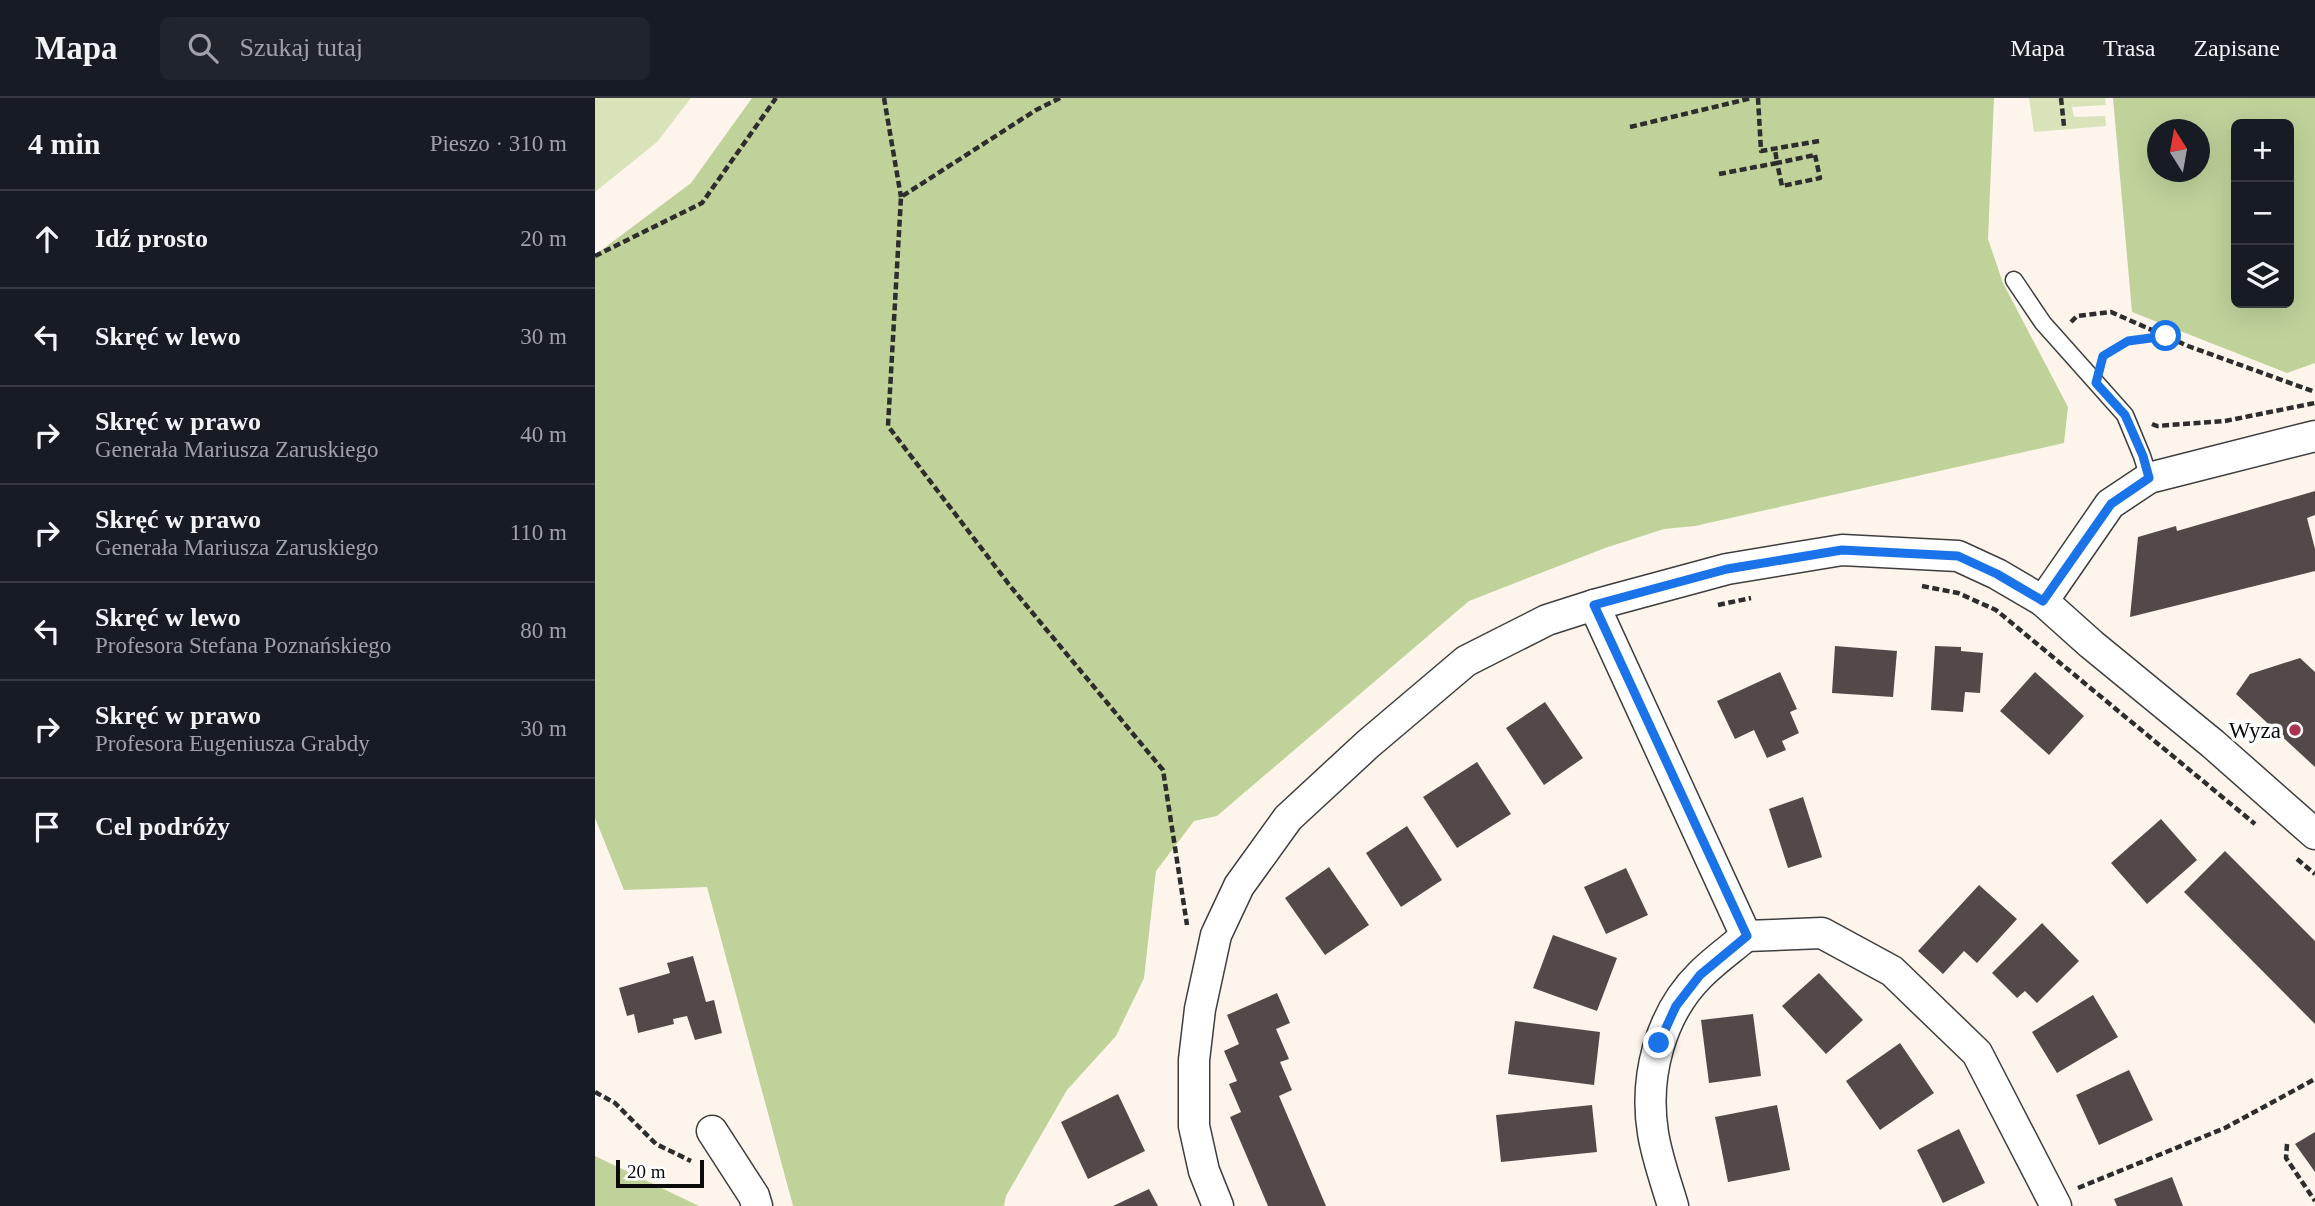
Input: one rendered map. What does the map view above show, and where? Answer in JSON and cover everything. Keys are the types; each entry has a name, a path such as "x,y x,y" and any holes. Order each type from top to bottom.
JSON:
{"street":[{"path":"2043,601 2111,504 2149,478 2315,436"},
{"path":"1218,1206 1204,1171 1194,1126 1194,1060 1200,1009 1216,935 1239,886 1288,818 1368,744 1466,661 1546,620 1727,569 1842,550 1958,556 1997,574 2043,601 2315,834"},
{"path":"1594,605 1747,936"},
{"path":"1673,1206 1653,1132 1652,1079 1659,1043 1676,1006 1700,975 1747,936 1822,933 1892,971 1977,1053 2061,1199"},
{"path":"712,1131 754,1196 757,1206"}],"lane":[{"path":"2014,280 2026,300 2057,338 2125,415 2143,456 2149,478"}],"path":[{"path":"595,256 702,204 776,98"},
{"path":"884,98 901,197 888,426 1011,587 1163,770 1188,931"},
{"path":"901,197 1036,110 1060,98"},
{"path":"1630,127 1752,98"},
{"path":"1758,98 1761,151 1819,141"},
{"path":"2061,98 2064,126"},
{"path":"1719,174 1777,163 1815,155 1820,178 1781,186 1777,163 1775,149"},
{"path":"2057,338 2077,316 2111,312 2166,336 2315,392"},
{"path":"2096,383 2103,356 2128,341 2166,336"},
{"path":"2125,415 2157,426 2225,421 2315,403"},
{"path":"1918,585 1958,593 1996,610 2256,825"},
{"path":"1711,606 1752,597"},
{"path":"2295,858 2315,874"},
{"path":"2061,1199 2225,1128 2315,1079"},
{"path":"595,1092 615,1103 656,1144 691,1161"},
{"path":"2287,1144 2286,1158 2315,1200"}],"green space":[{"path":"595,98 691,98 657,142 595,192"},
{"path":"752,98 1994,98 1988,239 2003,283 2068,407 2064,443 1695,526 1664,529 1605,548 1469,601 1217,816 1194,821 1156,871 1144,978 1116,1036 1067,1090 1006,1196 1004,1206 793,1206 707,887 624,890 595,818 595,255 691,183"},
{"path":"2029,98 2105,98 2106,105 2072,107 2074,117 2105,116 2106,126 2034,132"},
{"path":"2113,98 2315,98 2315,363 2287,373 2132,312"},
{"path":"595,1156 699,1206 595,1206"}],"building":[{"path":"2315,491 2315,515 2307,518 2315,549 2315,571 2130,617 2138,537 2176,526 2177,531"},
{"path":"1835,646 1897,651 1893,697 1832,693"},
{"path":"1935,646 1961,647 1961,651 1983,653 1980,693 1965,692 1963,712 1931,710"},
{"name":"Wyza","path":"2300,658 2315,672 2315,767 2236,694 2250,674"},
{"path":"1780,672 1797,709 1790,712 1799,733 1782,741 1786,750 1767,758 1754,730 1735,739 1717,701"},
{"path":"2035,672 2084,716 2049,755 2000,711"},
{"path":"1545,702 1583,758 1544,785 1506,728"},
{"path":"1477,762 1511,814 1457,848 1423,797"},
{"path":"1803,797 1822,857 1788,868 1769,809"},
{"path":"2161,819 2197,860 2147,904 2111,863"},
{"path":"1407,826 1442,880 1401,907 1366,853"},
{"path":"2225,851 2315,941 2315,1024 2184,892"},
{"path":"1329,867 1369,925 1325,955 1285,898"},
{"path":"1626,868 1648,915 1606,934 1584,887"},
{"path":"1979,885 2017,919 1977,963 1964,951 1943,974 1918,951"},
{"path":"2042,923 2079,961 2037,1003 2025,991 2017,998 1992,973"},
{"path":"1553,935 1617,958 1597,1011 1533,988"},
{"path":"693,956 706,1002 714,1000 722,1033 695,1040 687,1016 673,1019 674,1024 638,1033 634,1014 627,1016 619,988 670,973 667,963"},
{"path":"1819,973 1863,1020 1826,1054 1782,1006"},
{"path":"1277,993 1290,1023 1276,1029 1289,1059 1280,1062 1292,1090 1279,1096 1326,1206 1268,1206 1230,1117 1241,1112 1229,1084 1237,1081 1224,1051 1239,1044 1227,1015"},
{"path":"2093,995 2118,1037 2057,1073 2032,1032"},
{"path":"1753,1014 1761,1076 1709,1083 1701,1020"},
{"path":"1515,1021 1600,1032 1594,1085 1508,1074"},
{"path":"1900,1043 1934,1093 1880,1130 1846,1081"},
{"path":"2129,1070 2153,1120 2099,1145 2076,1095"},
{"path":"1118,1094 1145,1151 1088,1179 1061,1122"},
{"path":"1592,1105 1597,1152 1501,1162 1496,1115"},
{"path":"1777,1105 1790,1170 1728,1182 1715,1117"},
{"path":"1959,1129 1985,1183 1943,1203 1917,1150"},
{"path":"2315,1132 2315,1172 2295,1144"},
{"path":"2172,1177 2183,1206 2117,1206 2114,1199"},
{"path":"1149,1189 1158,1206 1113,1206"}],"place":[{"name":"Wyza","path":"2295,730"}],"route":[{"path":"1659,1043 1676,1006 1700,975 1747,936 1594,605 1727,569 1842,550 1958,556 1997,574 2043,601 2111,504 2149,478 2143,456 2125,415 2096,383 2103,356 2128,341 2166,336"}]}
